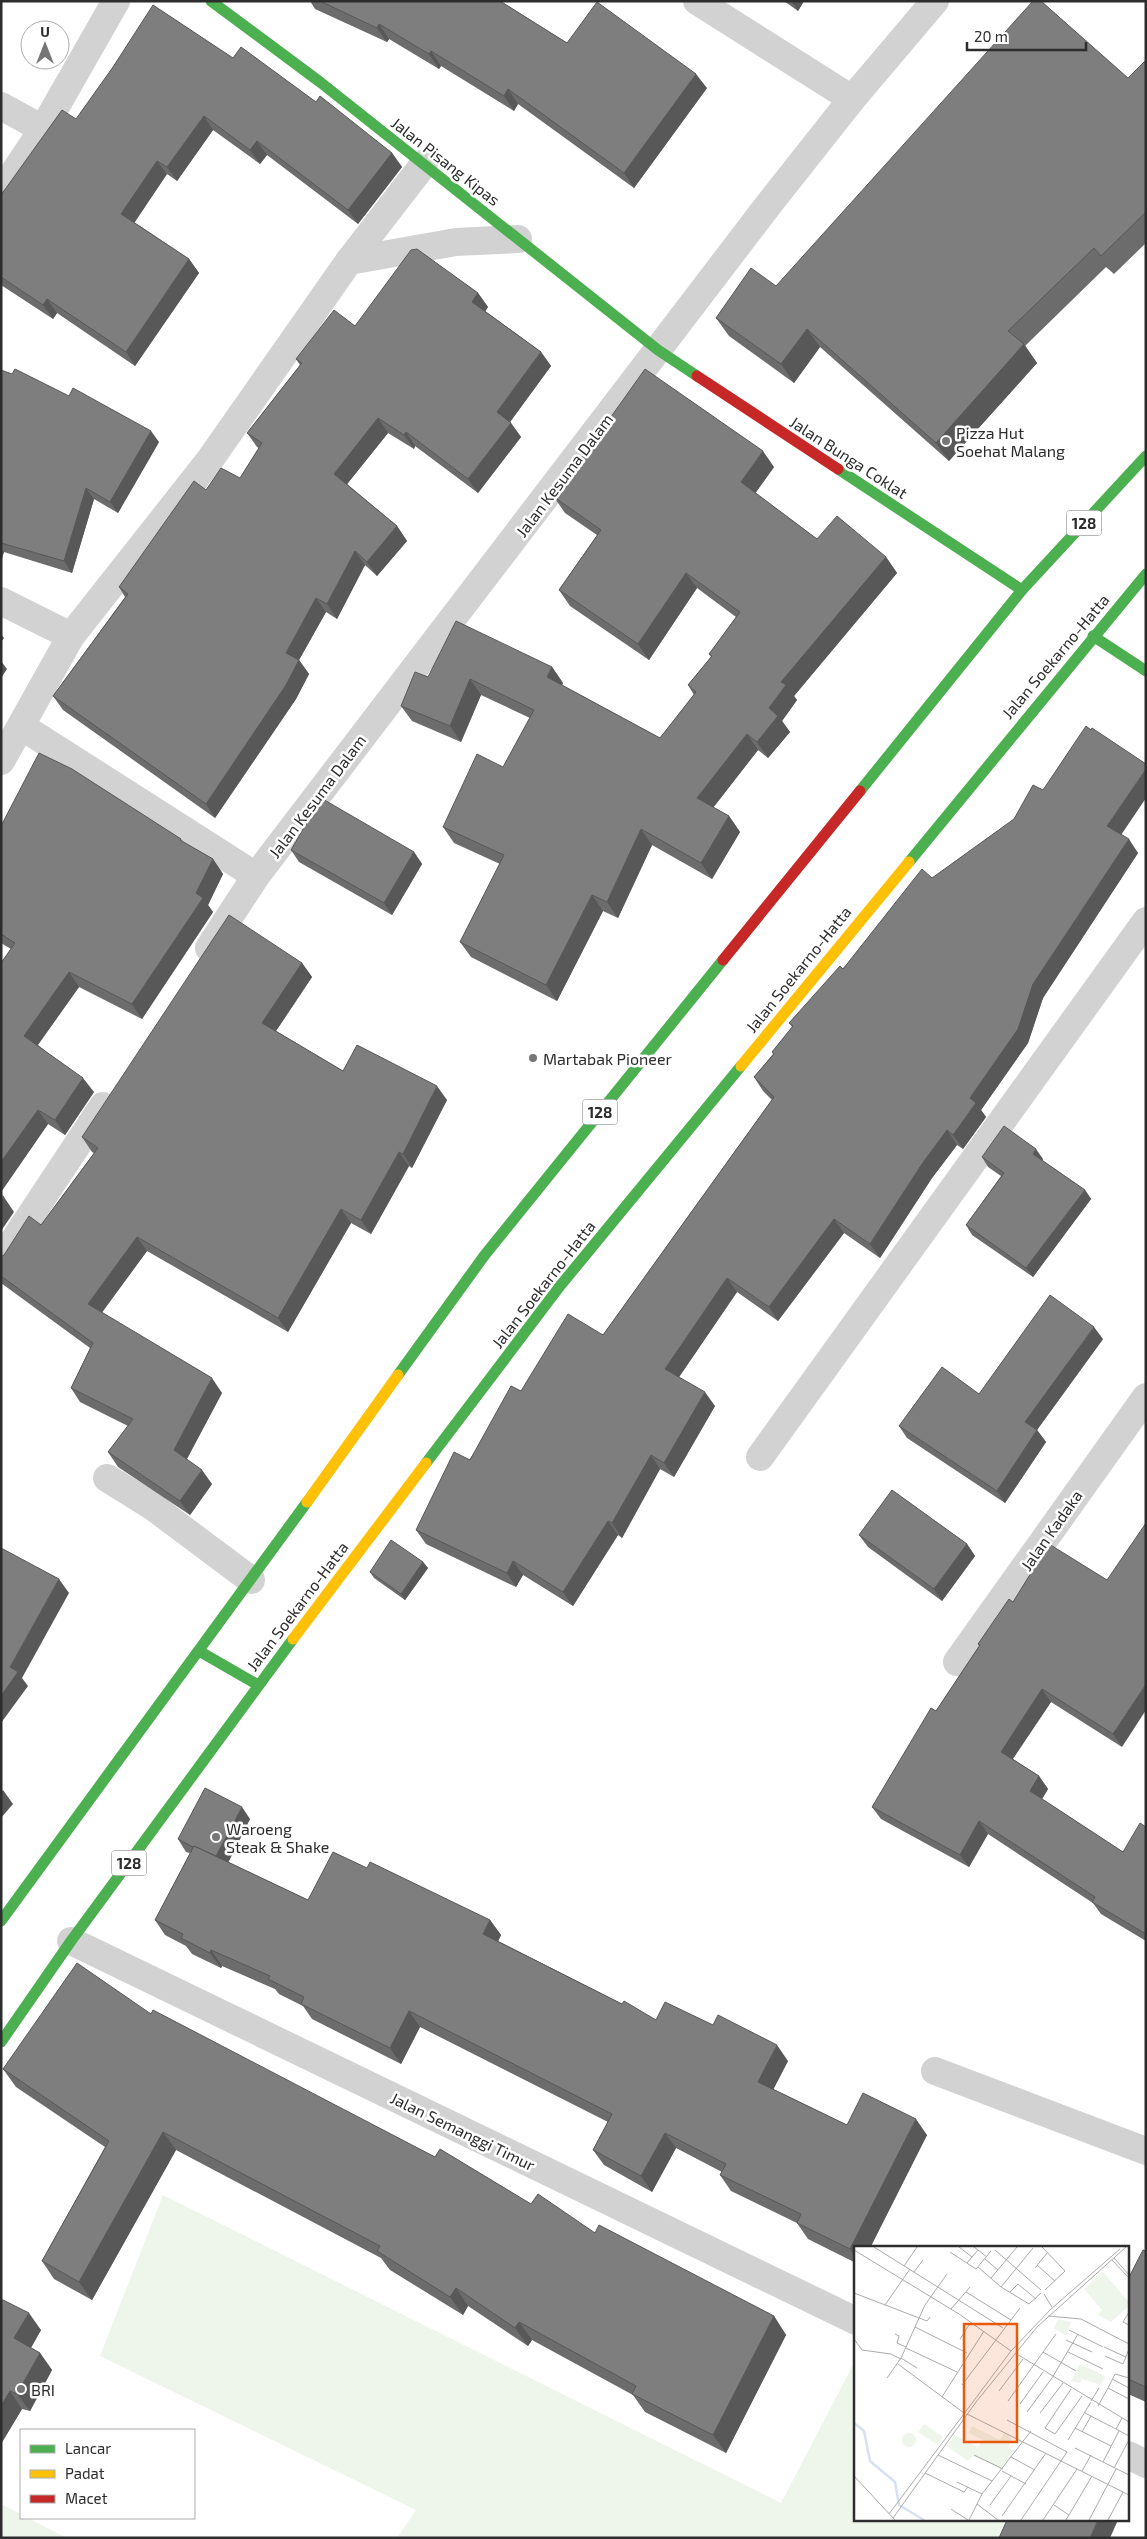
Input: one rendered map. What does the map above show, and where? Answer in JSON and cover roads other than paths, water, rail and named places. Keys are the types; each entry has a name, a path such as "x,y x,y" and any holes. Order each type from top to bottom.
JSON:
{"main road":[{"name":"Jalan Pisang Kipas","path":"211,1 320,82 658,350"},
{"name":"Jalan Bunga Coklat","path":"658,350 1022,590"},
{"name":"128","path":"1,1921 251,1580 484,1256 1022,590 1146,456"},
{"name":"Jalan Soekarno-Hatta","path":"1,2042 71,1941 258,1685 560,1286 1093,636 1146,574"},
{"path":"1093,636 1146,671"},
{"path":"199,1651 258,1685"}],"street":[{"path":"1,192 43,129 116,1"},
{"path":"697,1 852,99"},
{"name":"Jalan Kesuma Dalam","path":"197,966 256,876 658,350 852,99 936,1"},
{"path":"1,106 43,129"},
{"path":"1,761 71,636 209,461 349,261 424,164"},
{"path":"349,261 456,242 518,239"},
{"path":"1,601 71,636"},
{"path":"21,726 256,876"},
{"path":"760,1457 1146,921"},
{"path":"1,1260 115,1088"},
{"name":"Jalan Kadaka","path":"957,1662 1146,1397"},
{"path":"107,1478 152,1506 251,1580"},
{"name":"Jalan Semanggi Timur","path":"71,1941 854,2319"},
{"path":"935,2071 1146,2151"},
{"path":"1130,2456 1146,2464"}],"place":[{"name":"Pizza Hut Soehat Malang","path":"946,441"},
{"name":"Martabak Pioneer","path":"533,1058"},
{"name":"Waroeng Steak & Shake","path":"216,1837"},
{"name":"BRI","path":"21,2389"}]}
